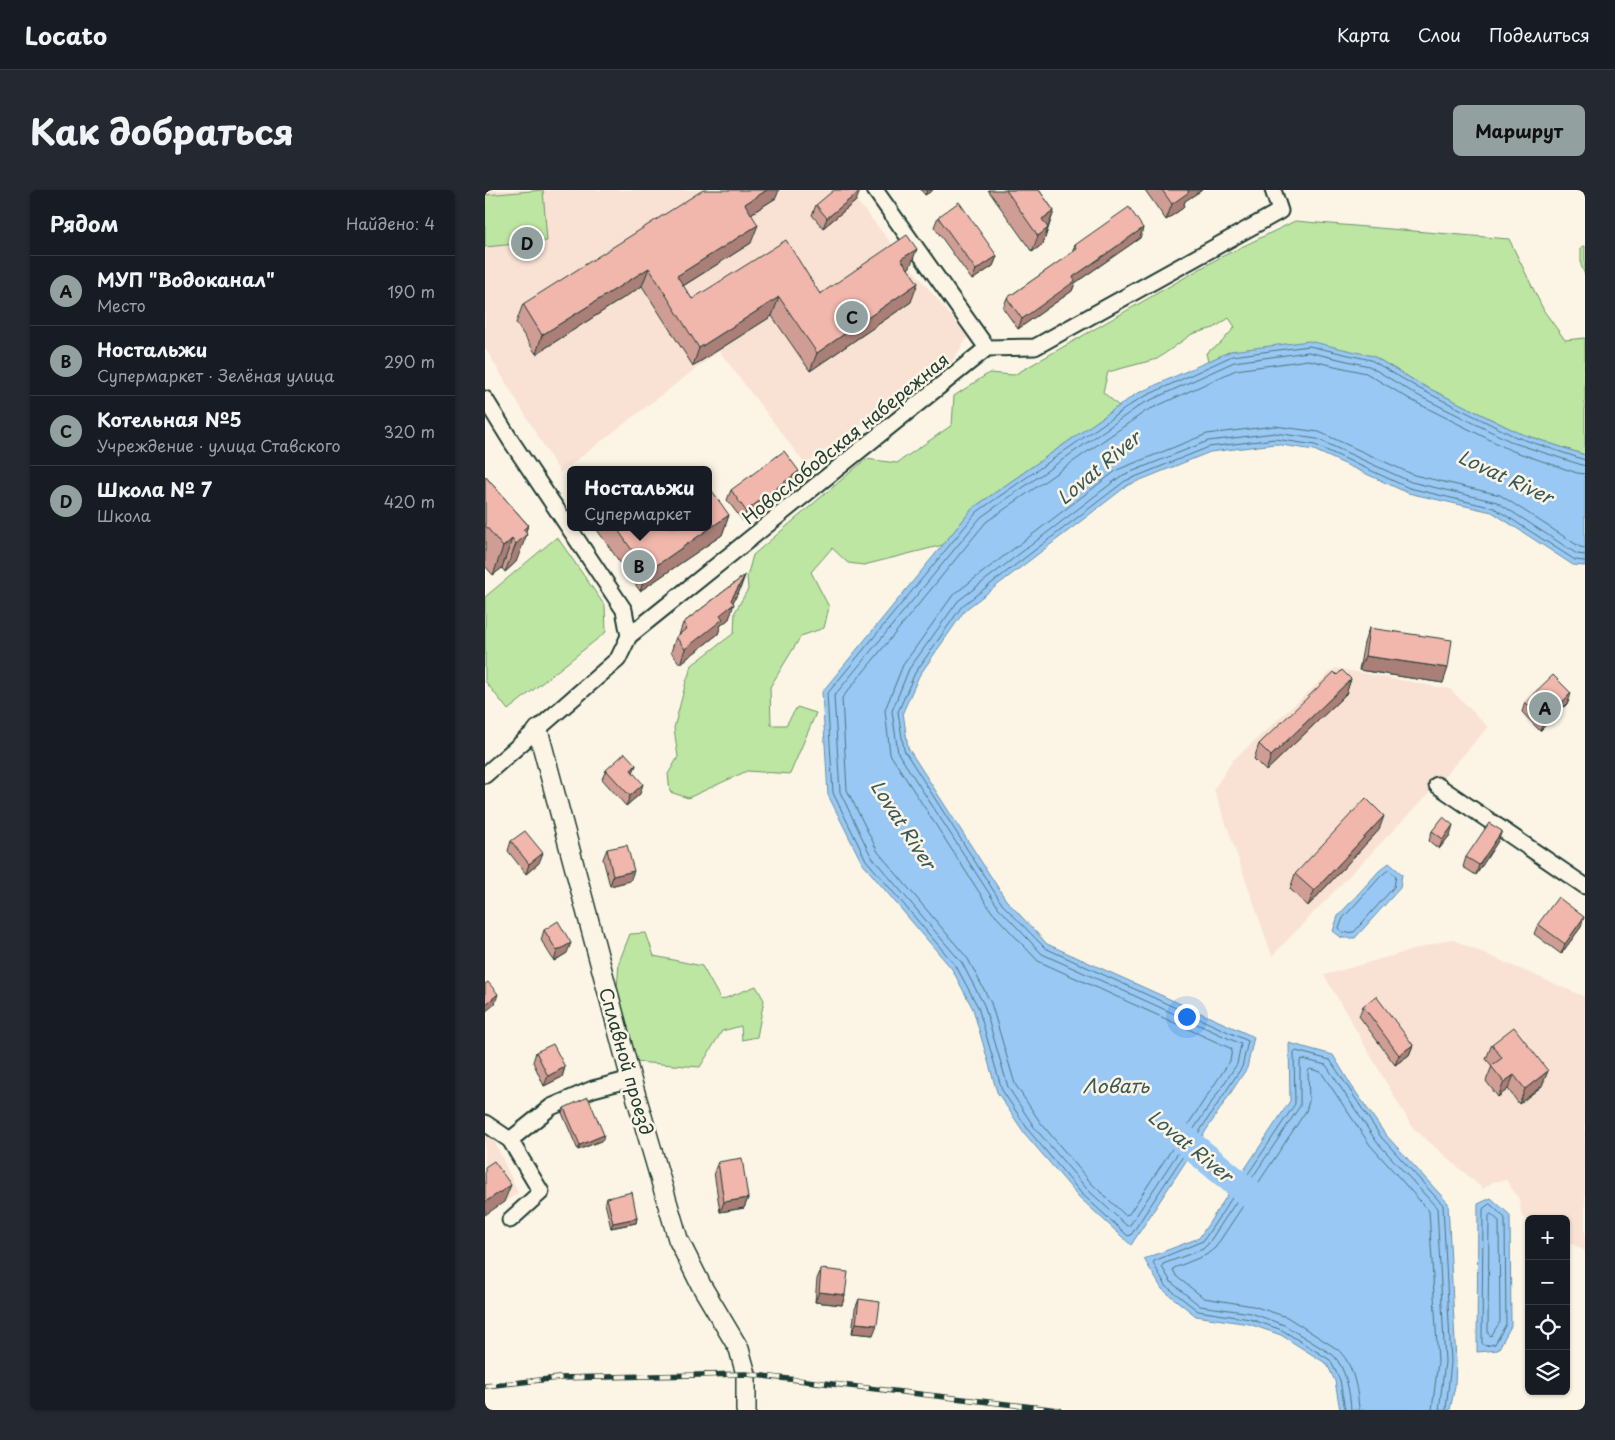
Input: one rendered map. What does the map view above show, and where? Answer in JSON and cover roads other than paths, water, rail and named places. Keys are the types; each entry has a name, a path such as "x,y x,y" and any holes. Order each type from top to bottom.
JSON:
{"street":[{"path":"875,190 987,348 1035,347 1280,211 1273,190"},
{"name":"Новослободская набережная","path":"485,775 618,660 629,636 987,348"},
{"path":"485,399 567,524"},
{"path":"571,531 624,610 629,636"},
{"name":"Сплавной проезд","path":"538,730 631,1079 678,1238 701,1285 739,1349 746,1380 746,1410"},
{"path":"1437,785 1585,886"},
{"path":"510,1140 551,1107 593,1089 631,1079"},
{"path":"485,1123 510,1140 541,1192 510,1220"}],"water":[{"name":"Ловать","path":"1309,341 1373,356 1422,385 1519,433 1585,455 1585,566 1573,565 1492,512 1408,493 1314,450 1275,444 1210,452 1128,485 965,610 919,676 903,712 908,748 1006,900 1047,944 1254,1037 1247,1068 1131,1245 1079,1197 1025,1134 997,1092 973,1009 952,969 862,863 828,795 822,692 973,508 1136,394 1231,351"},
{"path":"1389,863 1402,874 1400,888 1355,938 1342,938 1333,931 1338,916 1379,871"},
{"path":"1289,1043 1333,1055 1385,1134 1448,1203 1456,1362 1455,1386 1450,1410 1340,1410 1335,1381 1327,1364 1281,1335 1249,1324 1196,1316 1162,1289 1144,1259 1199,1238 1290,1101"},
{"path":"1491,1198 1510,1215 1511,1326 1498,1350 1477,1352 1478,1204"}],"waterway":[{"name":"Lovat River","path":"1165,1124 1266,1207"}],"railway":[{"path":"485,1386 559,1378 746,1374 1059,1410"}],"place":[{"name":"Школа № 7","path":"527,243"},
{"name":"Котельная №5","path":"852,317"},
{"name":"Ностальжи","path":"639,566"},
{"name":"МУП \"Водоканал\"","path":"1545,708"}]}
